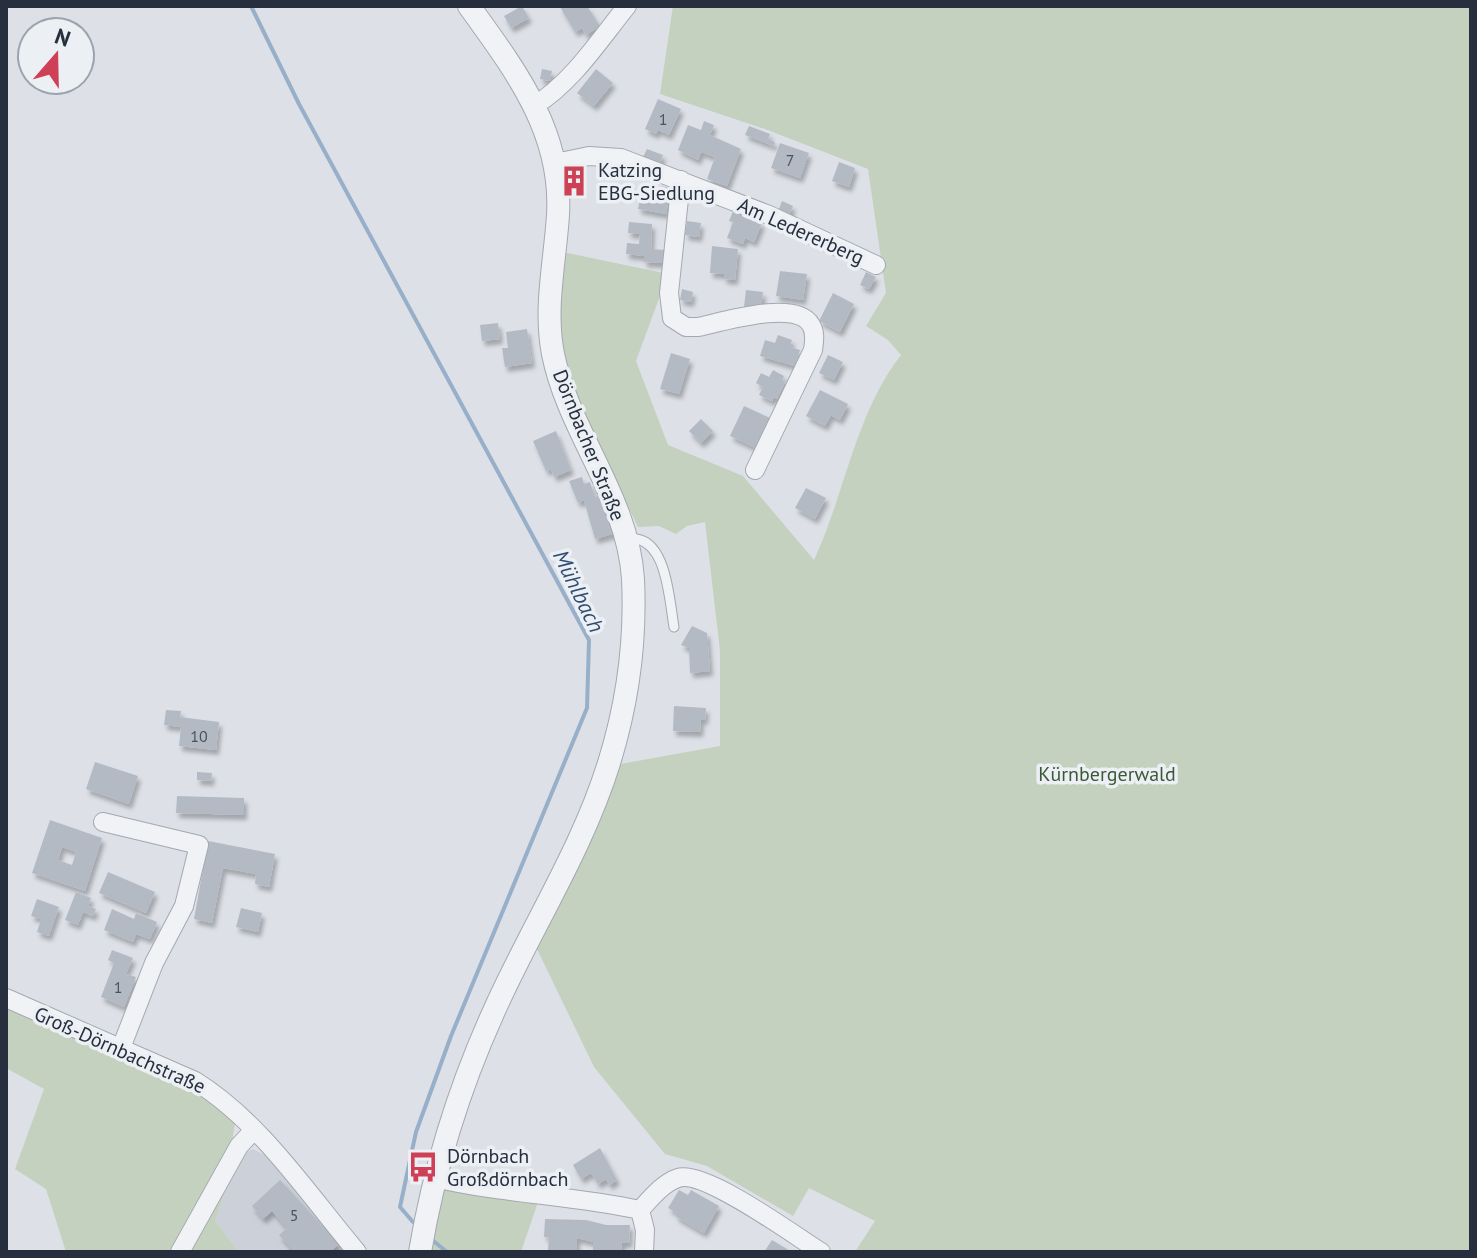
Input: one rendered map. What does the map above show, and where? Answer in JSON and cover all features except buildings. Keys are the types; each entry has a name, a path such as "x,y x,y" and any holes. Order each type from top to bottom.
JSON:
{"street":[{"name":"Dörnbacher Straße","path":"420,1252 435,1178 470,1066 517,960 591,810 609,764 631,647 633,576 627,539 604,478 573,414 553,355 550,294 558,215 555,163 535,105 469,6"},
{"path":"535,105 550,95 579,65 627,6"},
{"name":"Am Ledererberg","path":"555,163 604,155 621,158 769,215 876,265"},
{"path":"681,180 669,293 672,318 686,327 698,327 776,311 803,317 811,323 814,334 813,350 755,470"},
{"path":"103,822 199,845 184,906 154,963 121,1048"},
{"name":"Groß-Dörnbachstraße","path":"6,998 195,1081 233,1107 357,1252"},
{"path":"180,1252 239,1146 254,1130"},
{"path":"640,1210 669,1182 681,1176 692,1177 730,1194 821,1252"},
{"path":"435,1178 471,1187 640,1210"},
{"path":"640,1210 645,1230 644,1252"}],"lane":[{"path":"627,539 642,539 656,553 664,571 674,627"}],"shaded area":[{"path":"253,1149 265,1155 348,1252 239,1252 215,1221 233,1169 242,1154"}],"green space":[{"name":"Kürnbergerwald","path":"673,6 1471,6 1471,1252 855,1252 875,1221 809,1188 793,1216 707,1166 665,1154 594,1067 537,949 615,765 720,746 720,651 705,522 687,526 676,534 659,526 638,527 565,374 558,315 563,252 668,274 636,361 668,445 743,476 814,560 873,402 901,355 888,340 866,326 886,293 868,169 765,129 660,94"},
{"path":"6,1004 188,1084 235,1122 232,1143 173,1252 66,1252 46,1189 15,1169 44,1089 6,1068"},
{"path":"233,1169 215,1221 239,1252 186,1252"},
{"path":"444,1190 539,1199 521,1252 429,1252"}],"waterway":[{"name":"Mühlbach","path":"251,6 299,104 589,640 587,708 451,1036 416,1132 400,1207 413,1222"},
{"name":"Mühlbach","path":"431,1239 447,1252"}],"place":[{"name":"Katzing EBG-Siedlung","path":"574,181"},
{"name":"Dörnbach Großdörnbach","path":"423,1167"}]}
